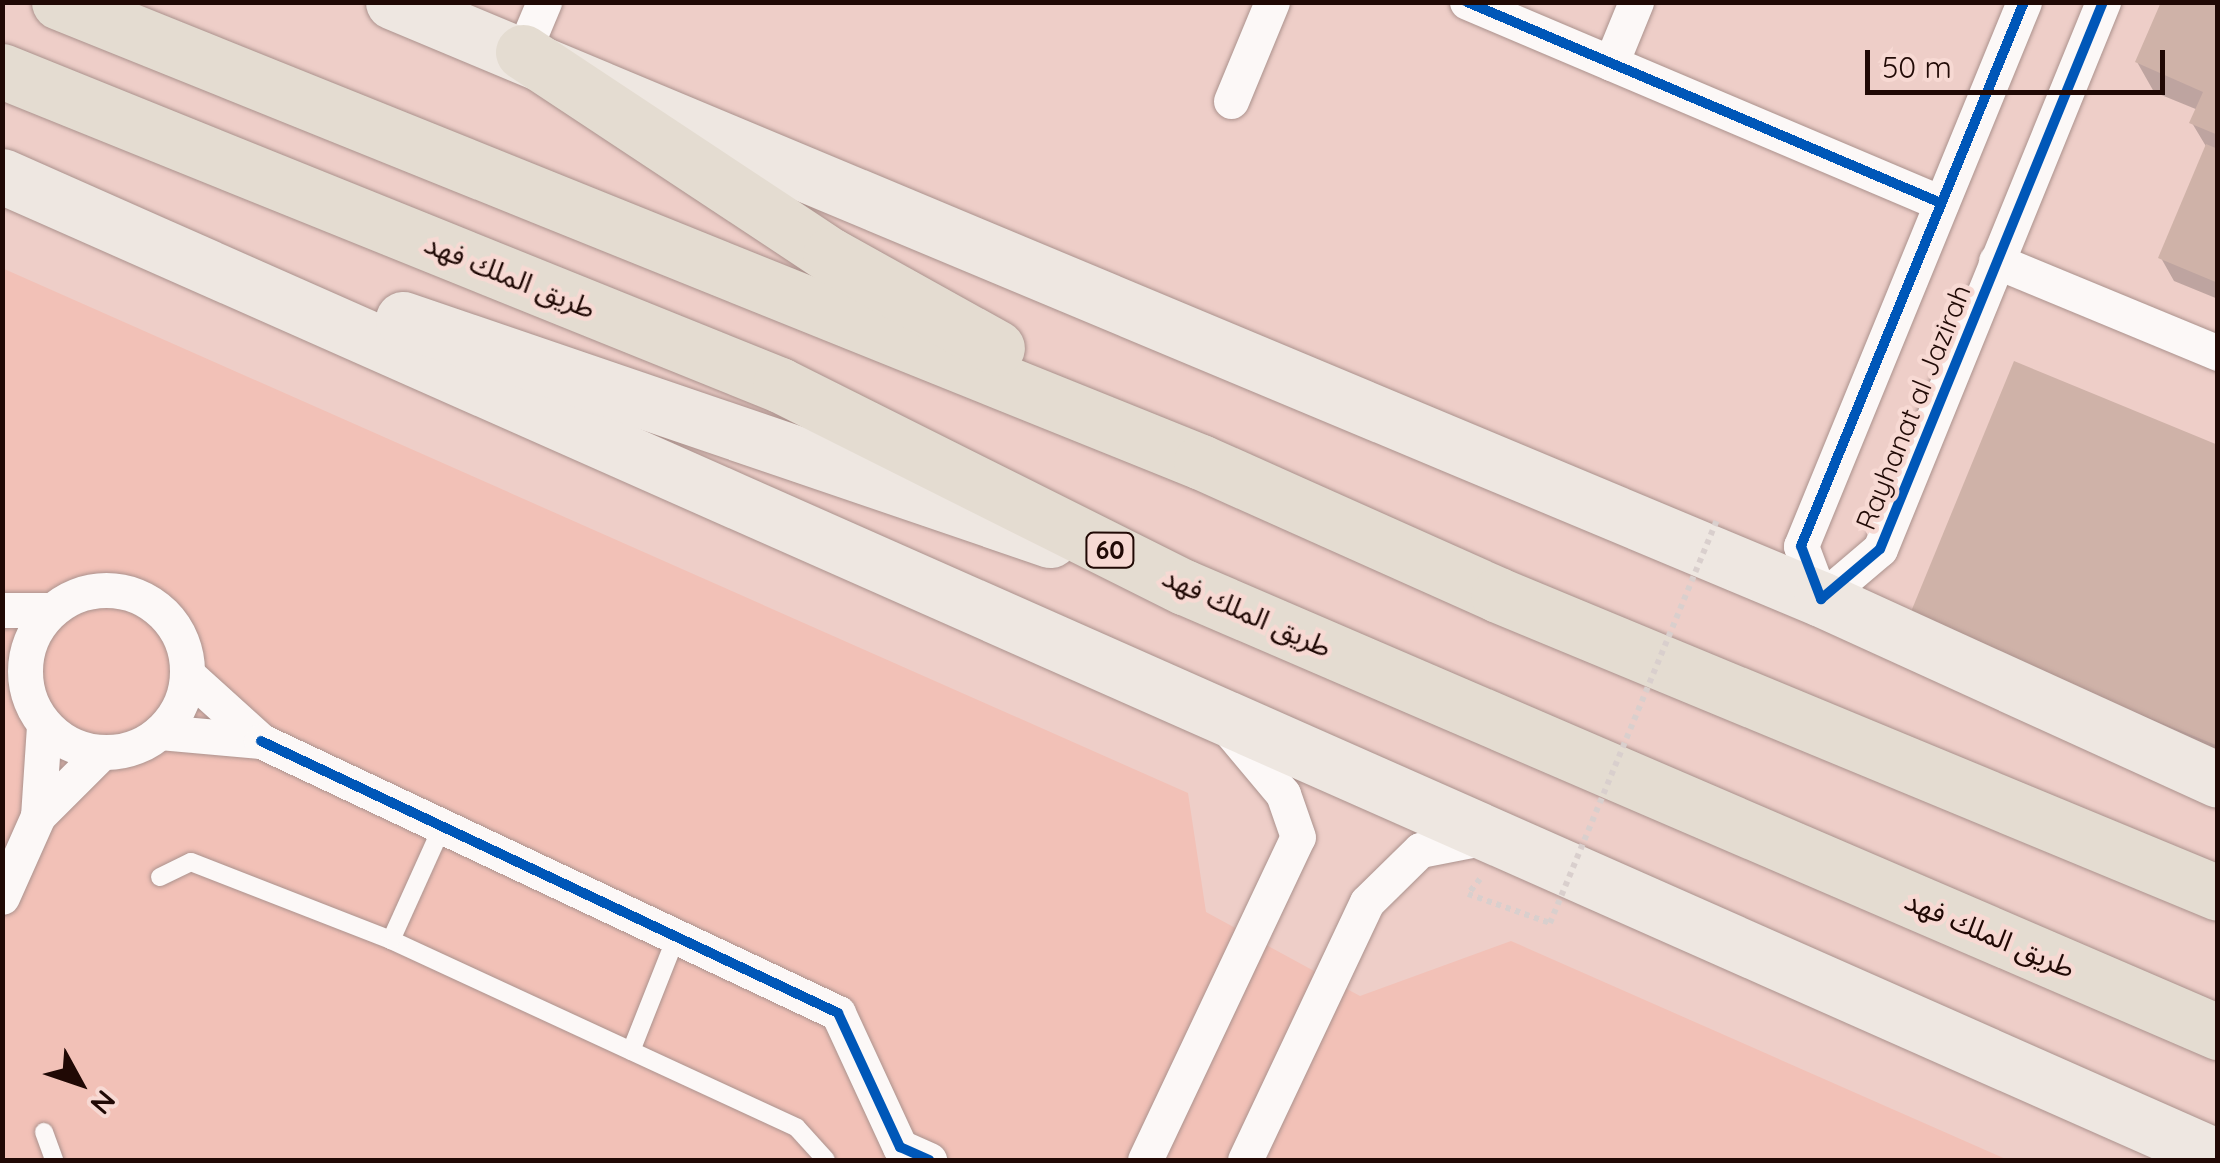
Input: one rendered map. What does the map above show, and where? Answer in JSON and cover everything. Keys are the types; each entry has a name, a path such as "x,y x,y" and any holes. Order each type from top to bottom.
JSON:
{"highway":[{"path":"59,2 1201,462 1498,596 2218,893"},
{"path":"523,52 830,255 1201,462"},
{"name":"طريق الملك فهد","path":"2,71 780,385 1184,586 2218,1032"}],"main road":[{"path":"393,2 523,52 1821,599 2218,780"},
{"path":"2,176 2218,1157"},
{"path":"96,218 1184,586"}],"street":[{"path":"523,52 544,2"},
{"path":"1231,101 1272,2"},
{"path":"1467,2 1942,203"},
{"path":"1611,63 1636,2"},
{"name":"Rayhanat al Jazirah","path":"2024,2 1800,546 1821,599 1880,549 2103,2"},
{"path":"1996,261 2218,353"},
{"path":"110,589 142,596 167,616 183,644 188,675 180,706 160,732 132,748 101,753 70,745 44,726 28,698 13,654 51,610 79,594 110,589"},
{"path":"2,610 51,610"},
{"path":"188,675 262,741 838,1013 900,1147 929,1160"},
{"path":"1144,1160 1298,837 1282,794 1214,713"},
{"path":"2,896 38,816 44,726"},
{"path":"160,732 262,741"},
{"path":"38,816 101,753"},
{"path":"1245,1160 1367,902 1420,850 1492,836"}],"lane":[{"path":"392,940 443,826"},
{"path":"160,877 191,862 392,940 797,1128 826,1160"},
{"path":"630,1051 677,934"},
{"path":"44,1132 54,1160"}],"path":[{"path":"1550,923 1718,518"}],"shaded area":[{"path":"2,268 1188,793 1206,912 1360,996 1511,941 2008,1160 3,1160"}],"building":[{"path":"2161,2 2218,3 2218,135 2189,123 2203,92 2135,62"},
{"path":"2206,144 2218,149 2218,283 2158,258"},
{"path":"2014,361 2218,445 2218,746 1908,619"}],"cycle path":[{"path":"1467,2 1941,203"},
{"path":"2024,2 1801,546 1821,599 1880,549 2103,2"},
{"path":"261,741 838,1013 900,1147 929,1160"}]}
